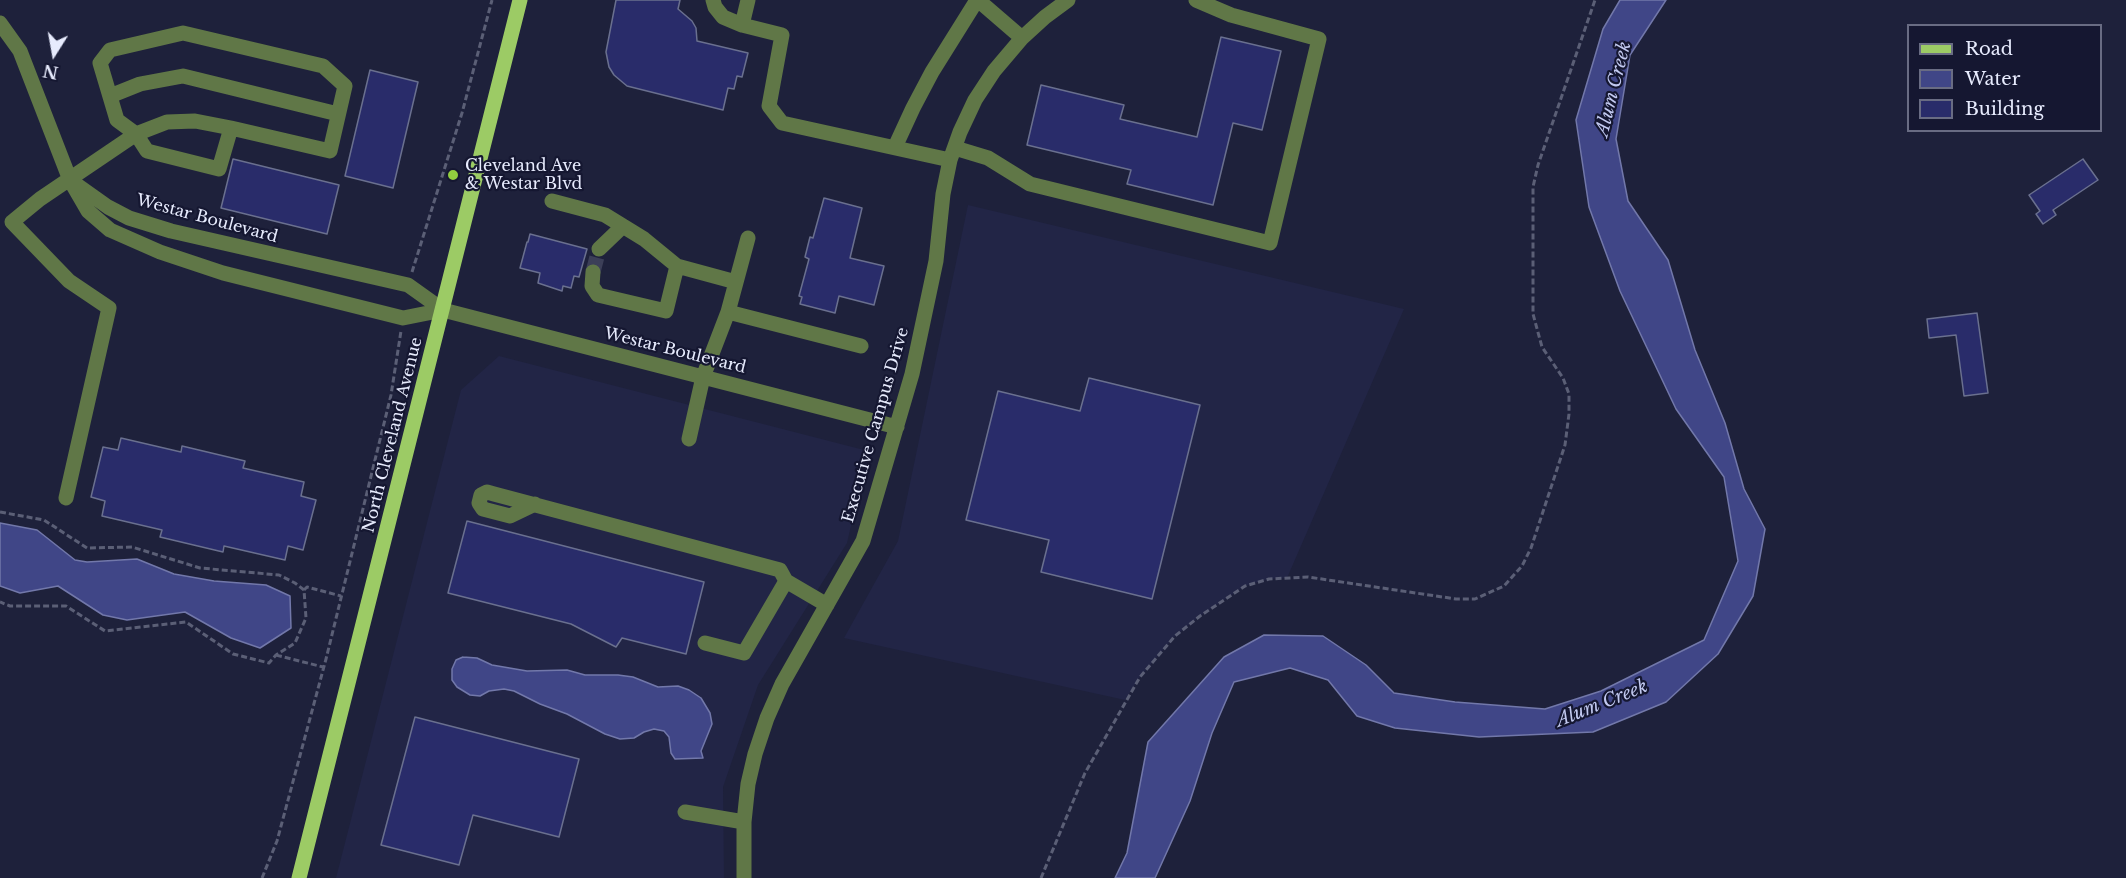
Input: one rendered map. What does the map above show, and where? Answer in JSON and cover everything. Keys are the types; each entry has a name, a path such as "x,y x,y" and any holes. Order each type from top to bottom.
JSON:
{"main road":[{"name":"North Cleveland Avenue","path":"299,878 520,0"}],"street":[{"path":"713,0 715,8 723,17 742,25 782,35 769,106 782,123 896,147 988,158 1030,184 1270,243 1319,39 1231,15 1196,0"},
{"path":"742,25 748,0"},
{"path":"896,147 932,72 978,0 1022,38"},
{"name":"Executive Campus Drive","path":"744,878 744,822 748,784 767,718 782,684 863,541 897,426 915,363 933,273 943,194 952,154 975,100 994,71 1022,38 1068,0"},
{"name":"Westar Boulevard","path":"0,23 20,51 70,180 87,211 110,230 160,252 223,273 403,318 442,310"},
{"path":"66,498 109,308 69,281 12,222 40,199 136,134 167,122 195,121 231,128 330,151 345,86 323,66 183,33 110,50 100,63 117,120 136,134 147,151 219,169 231,128"},
{"path":"110,96 140,84 183,76 339,114"},
{"name":"Westar Boulevard","path":"70,180 108,207 129,218 160,228 208,241 408,285 442,310 897,426"},
{"path":"552,201 605,215 644,239 677,266 736,282"},
{"path":"599,249 623,226"},
{"path":"689,439 703,377 728,312 748,238"},
{"path":"592,272 592,286 598,295 666,311 677,266"},
{"path":"728,312 861,346"},
{"path":"535,504 780,570 786,581 827,605"},
{"path":"705,643 744,653 786,581"},
{"path":"685,812 744,822"}],"path":[{"path":"408,285 462,113 492,0"},
{"path":"1041,878 1085,773 1140,677 1174,636 1245,586 1269,579 1308,577 1456,599 1475,599 1504,586 1522,566 1531,548 1565,445 1569,414 1569,394 1563,378 1542,347 1533,314 1533,187 1538,165 1595,0"},
{"path":"262,878 277,841 341,596 391,395 403,318"},
{"path":"0,512 44,520 87,548 132,548 200,568 279,575 304,590 306,618 295,643 276,655 269,663 233,654 186,622 105,631 66,606 10,606 0,602"},
{"path":"304,590 307,587 341,596"},
{"path":"276,655 323,667"}],"shaded area":[{"path":"968,205 1404,309 1287,578 1269,579 1245,586 1200,616 1174,637 1140,677 1125,700 844,638 898,541"},
{"path":"499,356 868,451 847,543 758,685 723,787 724,878 336,878 461,390"}],"water":[{"name":"Alum Creek","path":"1620,0 1666,0 1630,55 1616,139 1628,201 1668,260 1695,350 1725,423 1744,489 1765,529 1753,596 1718,654 1666,702 1593,732 1479,737 1395,728 1357,716 1328,680 1290,668 1234,682 1212,733 1190,801 1155,878 1115,878 1127,853 1148,742 1224,657 1264,635 1323,636 1366,665 1394,693 1455,702 1545,709 1601,691 1704,640 1738,561 1724,477 1676,409 1620,291 1589,207 1576,120 1603,29"},
{"path":"0,523 37,530 75,560 87,562 137,559 174,574 214,581 266,585 290,596 291,628 260,648 231,638 185,612 127,620 103,615 58,586 20,593 0,586"},
{"path":"463,657 477,658 492,665 527,671 567,670 585,675 633,677 658,687 678,686 689,690 701,698 710,713 712,724 701,751 703,758 675,759 671,753 669,737 664,731 654,729 634,738 620,739 514,691 504,689 489,691 480,696 470,695 457,687 452,680 452,669 456,660"}],"building":[{"path":"616,0 680,0 678,9 692,21 696,28 697,41 748,53 742,77 737,76 734,89 728,88 723,110 627,86 614,75 609,67 606,52"},
{"path":"1221,37 1281,51 1262,130 1233,123 1213,205 1127,184 1131,170 1027,145 1041,85 1124,105 1120,119 1197,137"},
{"path":"370,70 418,82 393,188 345,176"},
{"path":"233,159 339,185 327,234 221,208"},
{"path":"2083,159 2098,180 2053,210 2056,215 2043,224 2036,214 2040,211 2029,195"},
{"path":"824,198 862,208 850,258 884,266 874,305 839,296 835,313 800,304 802,297 799,296 809,259 805,257"},
{"path":"530,234 587,249 579,277 574,276 571,288 563,286 562,291 538,283 540,273 520,268"},
{"path":"1977,313 1988,393 1964,396 1956,335 1929,338 1927,319"},
{"path":"1089,378 1200,405 1152,599 1041,572 1049,540 966,520 998,391 1080,411"},
{"path":"121,438 181,452 182,446 245,461 243,468 304,482 301,496 316,500 303,550 288,546 285,560 224,546 223,552 160,537 162,530 102,516 105,501 91,497 103,447 118,450"},
{"path":"467,521 704,582 686,654 622,638 616,647 571,624 448,593"},
{"path":"415,717 579,759 559,837 473,815 459,865 381,845"}],"tunnel":[{"path":"593,272 599,249"}],"place":[{"name":"Cleveland Ave & Westar Blvd","path":"453,175"}]}
